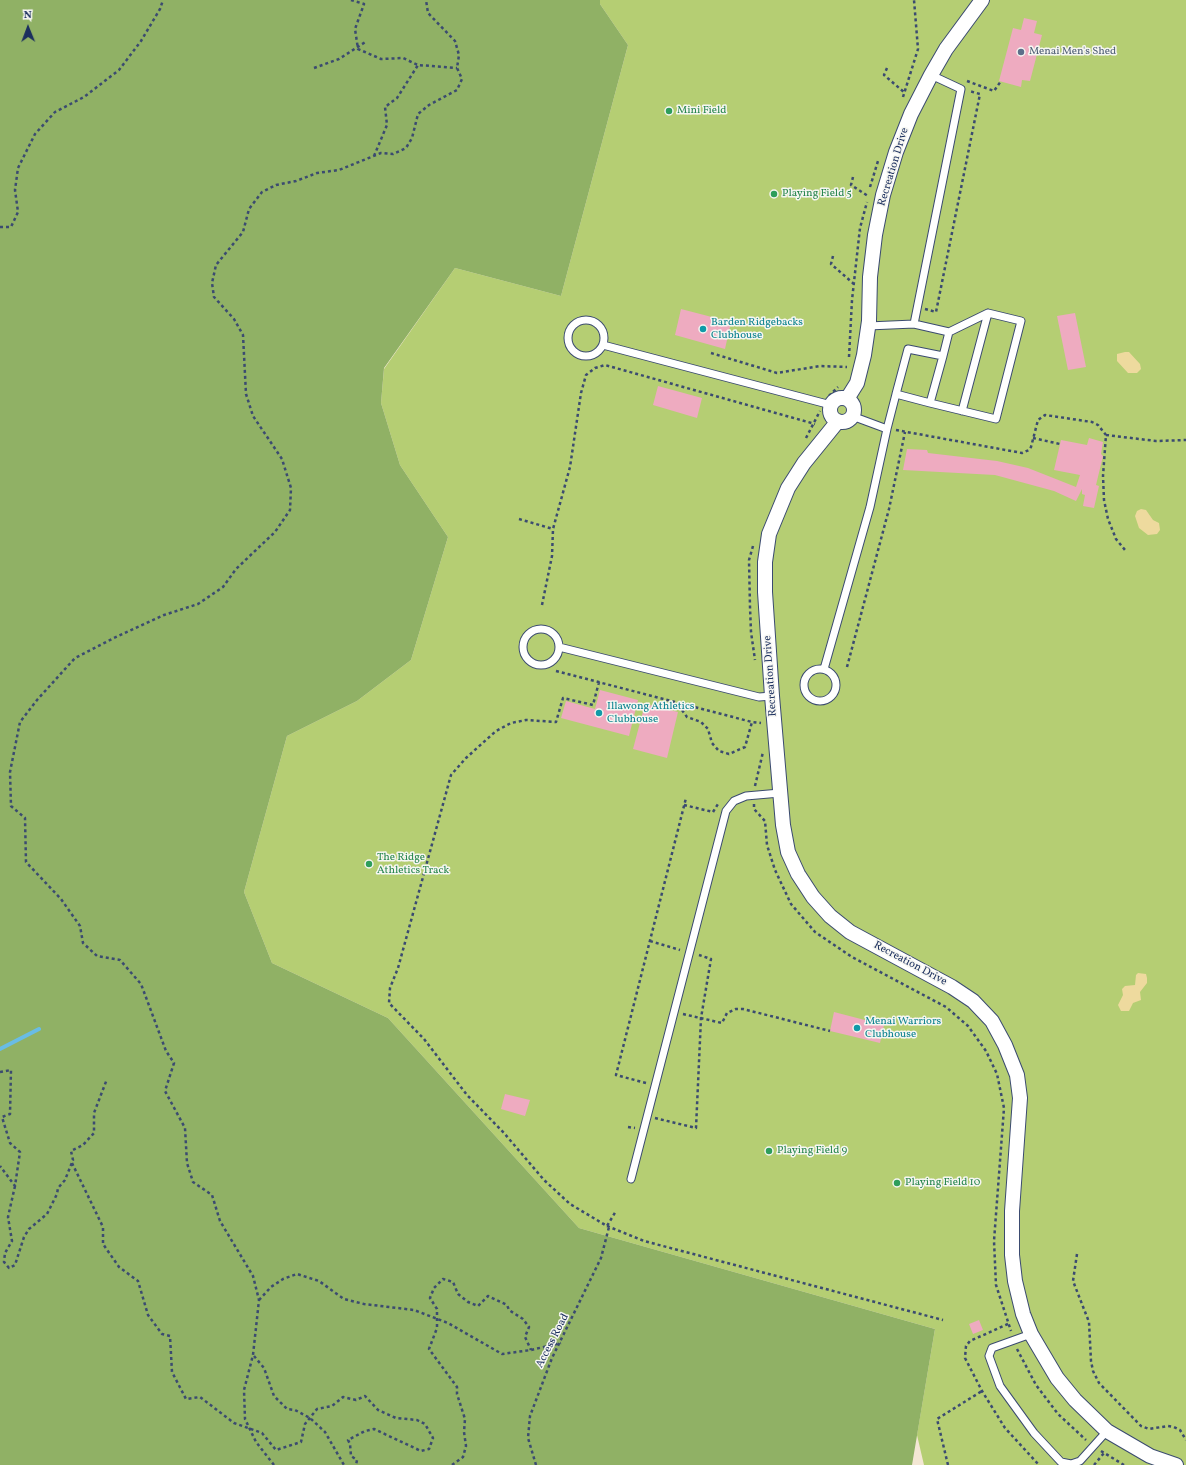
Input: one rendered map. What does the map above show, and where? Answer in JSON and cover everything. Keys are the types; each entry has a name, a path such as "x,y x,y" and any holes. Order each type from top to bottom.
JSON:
{"street":[{"name":"Recreation Drive","path":"847,400 857,383 864,355 868,326 870,277 883,195 911,114 946,49 982,0"},
{"path":"838,399 847,400 854,407 852,416 846,421 838,421 831,415 828,404 838,399"},
{"name":"Recreation Drive","path":"838,421 804,463 788,488 769,534 765,562 766,697 788,852 798,874 813,897 830,916 850,932 952,987 973,1001 992,1021 1006,1044 1017,1075 1020,1098 1012,1211 1012,1255 1015,1281 1023,1314 1031,1334 1057,1378 1075,1400 1107,1431 1150,1456 1176,1465"}],"lane":[{"path":"914,324 960,89 931,75"},
{"path":"868,326 914,324 949,332 988,313 1020,321 996,419 896,394"},
{"path":"962,411 988,313"},
{"path":"580,321 592,321 597,324 603,333 603,345 600,350 591,356 579,356 574,353 568,344 568,332 571,327 580,321"},
{"path":"930,403 949,332"},
{"path":"603,345 828,404"},
{"path":"824,669 870,508 887,429 908,349 943,356"},
{"path":"852,416 887,429"},
{"path":"542,628 547,629 556,636 559,647 555,658 551,662 540,665 535,664 526,657 523,646 526,635 542,628"},
{"path":"559,647 766,697"},
{"path":"816,669 824,669 831,672 835,678 837,685 836,692 831,698 824,702 817,702 810,699 806,693 804,686 805,678 816,669"},
{"path":"631,1179 725,816 734,801 752,795 780,793"},
{"path":"1031,1334 992,1348 989,1356 1000,1386 1034,1433 1061,1462 1071,1464 1080,1461 1107,1431"}],"path":[{"path":"0,226 11,227 18,212 15,190 18,168 35,134 55,112 84,97 119,70 141,41 160,9 163,0"},
{"path":"351,0 364,4 355,29 358,49 381,59 403,58 418,65 457,68"},
{"path":"274,1465 256,1442 245,1419 244,1390 253,1355 259,1300 253,1276 220,1221 212,1194 193,1182 187,1163 186,1128 165,1091 174,1063 166,1051 141,984 120,960 97,956 83,944 80,926 60,899 26,862 25,818 11,806 10,772 20,722 37,700 75,658 164,615 198,604 223,587 236,569 275,532 290,510 291,488 282,459 253,416 246,394 243,334 234,319 214,297 212,282 216,265 243,232 249,208 262,192 276,185 296,181 317,173 340,170 381,153 393,154 406,148 412,138 418,114 429,105 457,90 462,79 457,68 459,55 455,41 428,13 426,0"},
{"path":"902,100 918,49 914,0"},
{"path":"314,68 340,59 357,46 367,41"},
{"path":"374,156 387,125 385,107 397,98 418,65"},
{"path":"887,68 884,75 905,93"},
{"path":"917,307 936,312 980,94 960,89 964,80 994,90 1001,81"},
{"path":"847,373 860,228 879,159"},
{"path":"853,178 851,185 868,196"},
{"path":"833,256 831,264 854,284"},
{"path":"712,353 777,372 820,366 847,367"},
{"path":"542,605 552,556 553,529 570,467 581,394 586,375 595,368 605,365 815,424"},
{"path":"805,439 828,404 831,393 841,384"},
{"path":"887,429 1018,453 1029,450 1038,420 1045,415 1092,422 1098,425 1106,435 1104,500 1110,526 1116,539 1125,550"},
{"path":"847,667 889,509 905,432"},
{"path":"1106,435 1156,441 1186,440"},
{"path":"1033,438 1060,444"},
{"path":"519,519 553,529"},
{"path":"754,539 749,560 750,607 751,632 757,666"},
{"path":"556,671 752,722 761,723"},
{"path":"599,682 592,705 563,698 556,722 526,720 511,723 496,731 466,758 452,775 398,968 390,988 389,1003 394,1010 424,1039 467,1095 504,1133 544,1180 570,1204 608,1226 644,1241 943,1320"},
{"path":"762,730 761,723 766,697"},
{"path":"682,704 682,710 687,717 701,722 708,730 712,743 719,751 729,754 745,747 752,722"},
{"path":"763,749 752,795 754,809 765,821 767,845 775,870 791,904 815,932 852,957 946,1007 968,1026 986,1051 997,1074 1004,1108 994,1241 996,1285 1014,1340 1021,1359 1058,1414 1104,1453 1124,1465"},
{"path":"656,1086 616,1075 686,798"},
{"path":"684,805 725,816"},
{"path":"648,1117 696,1128 701,1018 711,959 650,941"},
{"path":"674,1012 722,1023 726,1013 736,1009 743,1009 830,1031"},
{"path":"0,1072 11,1070 10,1114 2,1117 10,1143 20,1152 15,1186 8,1217 12,1241 5,1253 4,1262 9,1268 15,1264 24,1237 30,1229 47,1214 57,1194 58,1188 65,1180 72,1163 72,1151 83,1145 94,1133 94,1113 107,1079"},
{"path":"72,1163 103,1227 103,1244 119,1267 138,1281 148,1315 162,1334 170,1336 172,1372 186,1399 200,1397 227,1416 234,1423 262,1433 276,1450 301,1442 305,1424 317,1410 332,1406 343,1397 356,1400 365,1396 378,1410 396,1418 417,1420 425,1424 433,1438 429,1449 421,1451 374,1429 365,1431 348,1440 350,1444 351,1456 357,1460 356,1465"},
{"path":"0,1166 15,1186"},
{"name":"Access Road","path":"536,1465 528,1438 530,1416 542,1381 602,1258 608,1226 616,1210"},
{"path":"1077,1254 1073,1281 1089,1322 1091,1361 1093,1371 1099,1383 1141,1426 1149,1429 1174,1426 1186,1440"},
{"path":"259,1300 271,1287 284,1279 297,1274 319,1281 344,1299 364,1304 414,1310 448,1323 502,1354 531,1350 561,1343"},
{"path":"452,1465 463,1457 466,1446 464,1432 465,1419 457,1394 457,1387 429,1349 437,1328 437,1309 430,1298 434,1288 443,1279 453,1282 458,1294 468,1302 478,1306 488,1296 507,1305 509,1310 524,1319 529,1327 525,1337 531,1350"},
{"path":"253,1355 264,1368 274,1396 287,1408 295,1410 310,1418 325,1432 344,1465"},
{"path":"948,1465 936,1419 982,1392"},
{"path":"1094,1465 1104,1453"}],"green space":[{"path":"0,0 600,0 600,4 628,45 561,296 455,268 384,368 381,403 400,465 448,537 411,660 357,701 287,736 244,892 272,963 388,1018 579,1228 935,1329 912,1465 0,1465"},
{"path":"600,0 1186,0 1186,1465 924,1465 917,1435 935,1329 579,1228 388,1018 272,963 244,892 287,736 357,701 411,660 448,537 400,465 381,403 384,369 455,268 561,296 628,45 600,4"}],"sand":[{"path":"1129,352 1140,364 1141,369 1137,373 1128,373 1117,361 1117,354"},
{"path":"1141,509 1146,510 1153,520 1159,523 1160,530 1157,534 1148,535 1139,528 1135,516 1137,511"},
{"path":"1138,973 1146,974 1147,978 1147,983 1140,992 1141,1000 1133,1003 1129,1011 1121,1011 1118,1005 1123,995 1122,989 1125,986 1135,985 1136,975"}],"building":[{"path":"1024,18 1037,21 1034,33 1042,35 1030,81 1022,80 1021,87 999,81 1013,28 1021,30"},
{"name":"Barden Ridgebacks Clubhouse","path":"681,309 731,322 725,349 675,335"},
{"path":"1075,313 1086,367 1068,370 1057,316"},
{"path":"658,386 702,398 697,418 653,405"},
{"path":"1089,438 1103,442 1101,454 1103,456 1096,485 1099,486 1094,508 1083,506 1085,495 1082,494 1082,489 1076,501 1054,491 995,475 903,470 907,449 927,450 928,453 997,461 1028,468 1076,487 1080,475 1054,470 1061,440 1087,445"},
{"name":"Illawong Athletics Clubhouse","path":"600,690 638,700 629,736 561,718 566,701 595,709"},
{"path":"645,704 678,712 667,758 633,749"},
{"name":"Menai Warriors Clubhouse","path":"834,1012 884,1025 880,1043 830,1031"},
{"path":"505,1094 530,1100 525,1116 501,1109"},
{"path":"979,1320 983,1330 973,1334 969,1324"}],"waterway":[{"path":"0,1049 39,1029"}],"place":[{"name":"Menai Men's Shed","path":"1021,52"},
{"name":"Mini Field","path":"669,111"},
{"name":"Playing Field 5","path":"774,194"},
{"name":"Barden Ridgebacks Clubhouse","path":"703,329"},
{"name":"Illawong Athletics Clubhouse","path":"599,713"},
{"name":"The Ridge Athletics Track","path":"369,864"},
{"name":"Menai Warriors Clubhouse","path":"857,1028"},
{"name":"Playing Field 9","path":"769,1151"},
{"name":"Playing Field 10","path":"897,1183"}]}
